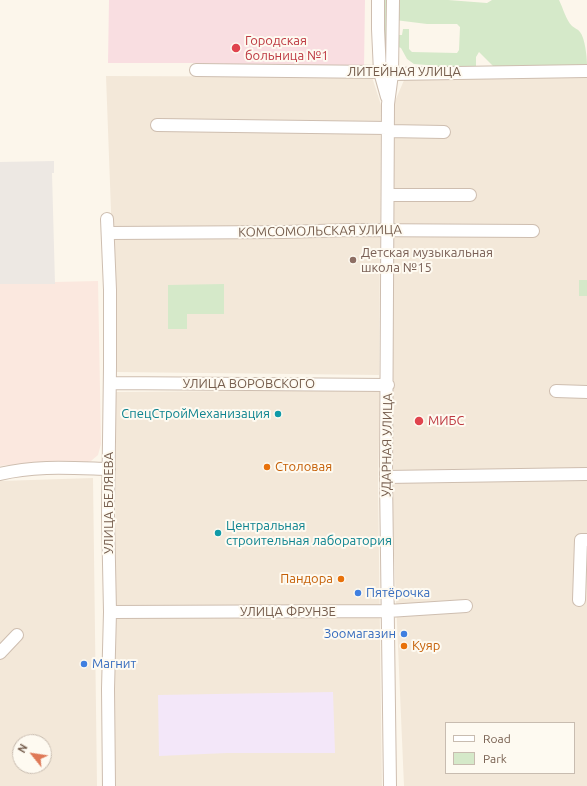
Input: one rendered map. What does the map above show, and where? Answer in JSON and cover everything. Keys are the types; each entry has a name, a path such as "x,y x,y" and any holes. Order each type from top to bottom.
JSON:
{"street":[{"name":"УДАРНАЯ УЛИЦА","path":"378,0 378,29 386,73 388,104 388,385 386,477 390,786"},
{"name":"УДАРНАЯ УЛИЦА","path":"386,73 393,0"},
{"name":"ЛИТЕЙНАЯ УЛИЦА","path":"196,70 386,73 587,71"},
{"path":"157,125 444,132"},
{"path":"388,195 470,195"},
{"name":"УЛИЦА БЕЛЯЕВА","path":"107,219 110,290 108,515 110,612 108,689 109,786"},
{"name":"КОМСОМОЛЬСКАЯ УЛИЦА","path":"108,232 284,232 388,230 533,231"},
{"name":"УЛИЦА ВОРОВСКОГО","path":"110,383 388,385"},
{"path":"556,391 587,392"},
{"path":"0,474 12,471 54,468 109,469"},
{"path":"386,477 587,474"},
{"path":"579,600 581,540 587,540"},
{"name":"УЛИЦА ФРУНЗЕ","path":"110,612 388,611 466,606"},
{"path":"0,653 16,635"}],"shaded area":[{"name":"Городская больница №1","path":"109,0 365,0 364,68 195,63 108,63"},
{"path":"587,75 587,786 404,786 390,461 392,108 405,78"},
{"path":"106,76 372,77 381,105 379,375 117,372"},
{"path":"54,161 54,173 52,173 55,284 0,284 0,162"},
{"path":"98,281 101,444 98,455 91,461 81,464 0,466 0,284 54,284 55,282"},
{"path":"380,390 378,484 382,786 114,786 116,392"},
{"path":"93,478 97,786 0,786 0,481"},
{"path":"333,692 335,753 227,753 159,756 158,695"}],"green space":[{"path":"384,0 389,0 387,63 384,59"},
{"path":"392,0 448,0 487,3 492,0 559,0 566,17 573,27 582,35 587,57 587,65 496,69 479,52 476,57 476,69 435,70 427,65 414,64 407,59 401,48 393,45 393,35 402,35 403,29 409,29 409,49 412,52 457,53 459,50 460,27 457,24 427,24 395,20"},
{"path":"579,280 587,280 587,296 579,296"},
{"path":"224,284 224,314 187,314 187,329 168,329 168,285"}],"place":[{"name":"Городская больница №1","path":"236,48"},
{"name":"Детская музыкальная школа №15","path":"353,260"},
{"name":"СпецСтройМеханизация","path":"278,414"},
{"name":"МИБС","path":"419,421"},
{"name":"Столовая","path":"267,467"},
{"name":"Центральная строительная лаборатория","path":"218,533"},
{"name":"Пандора","path":"341,579"},
{"name":"Пятёрочка","path":"358,593"},
{"name":"Зоомагазин","path":"404,634"},
{"name":"Куяр","path":"404,646"},
{"name":"Магнит","path":"84,664"}]}
